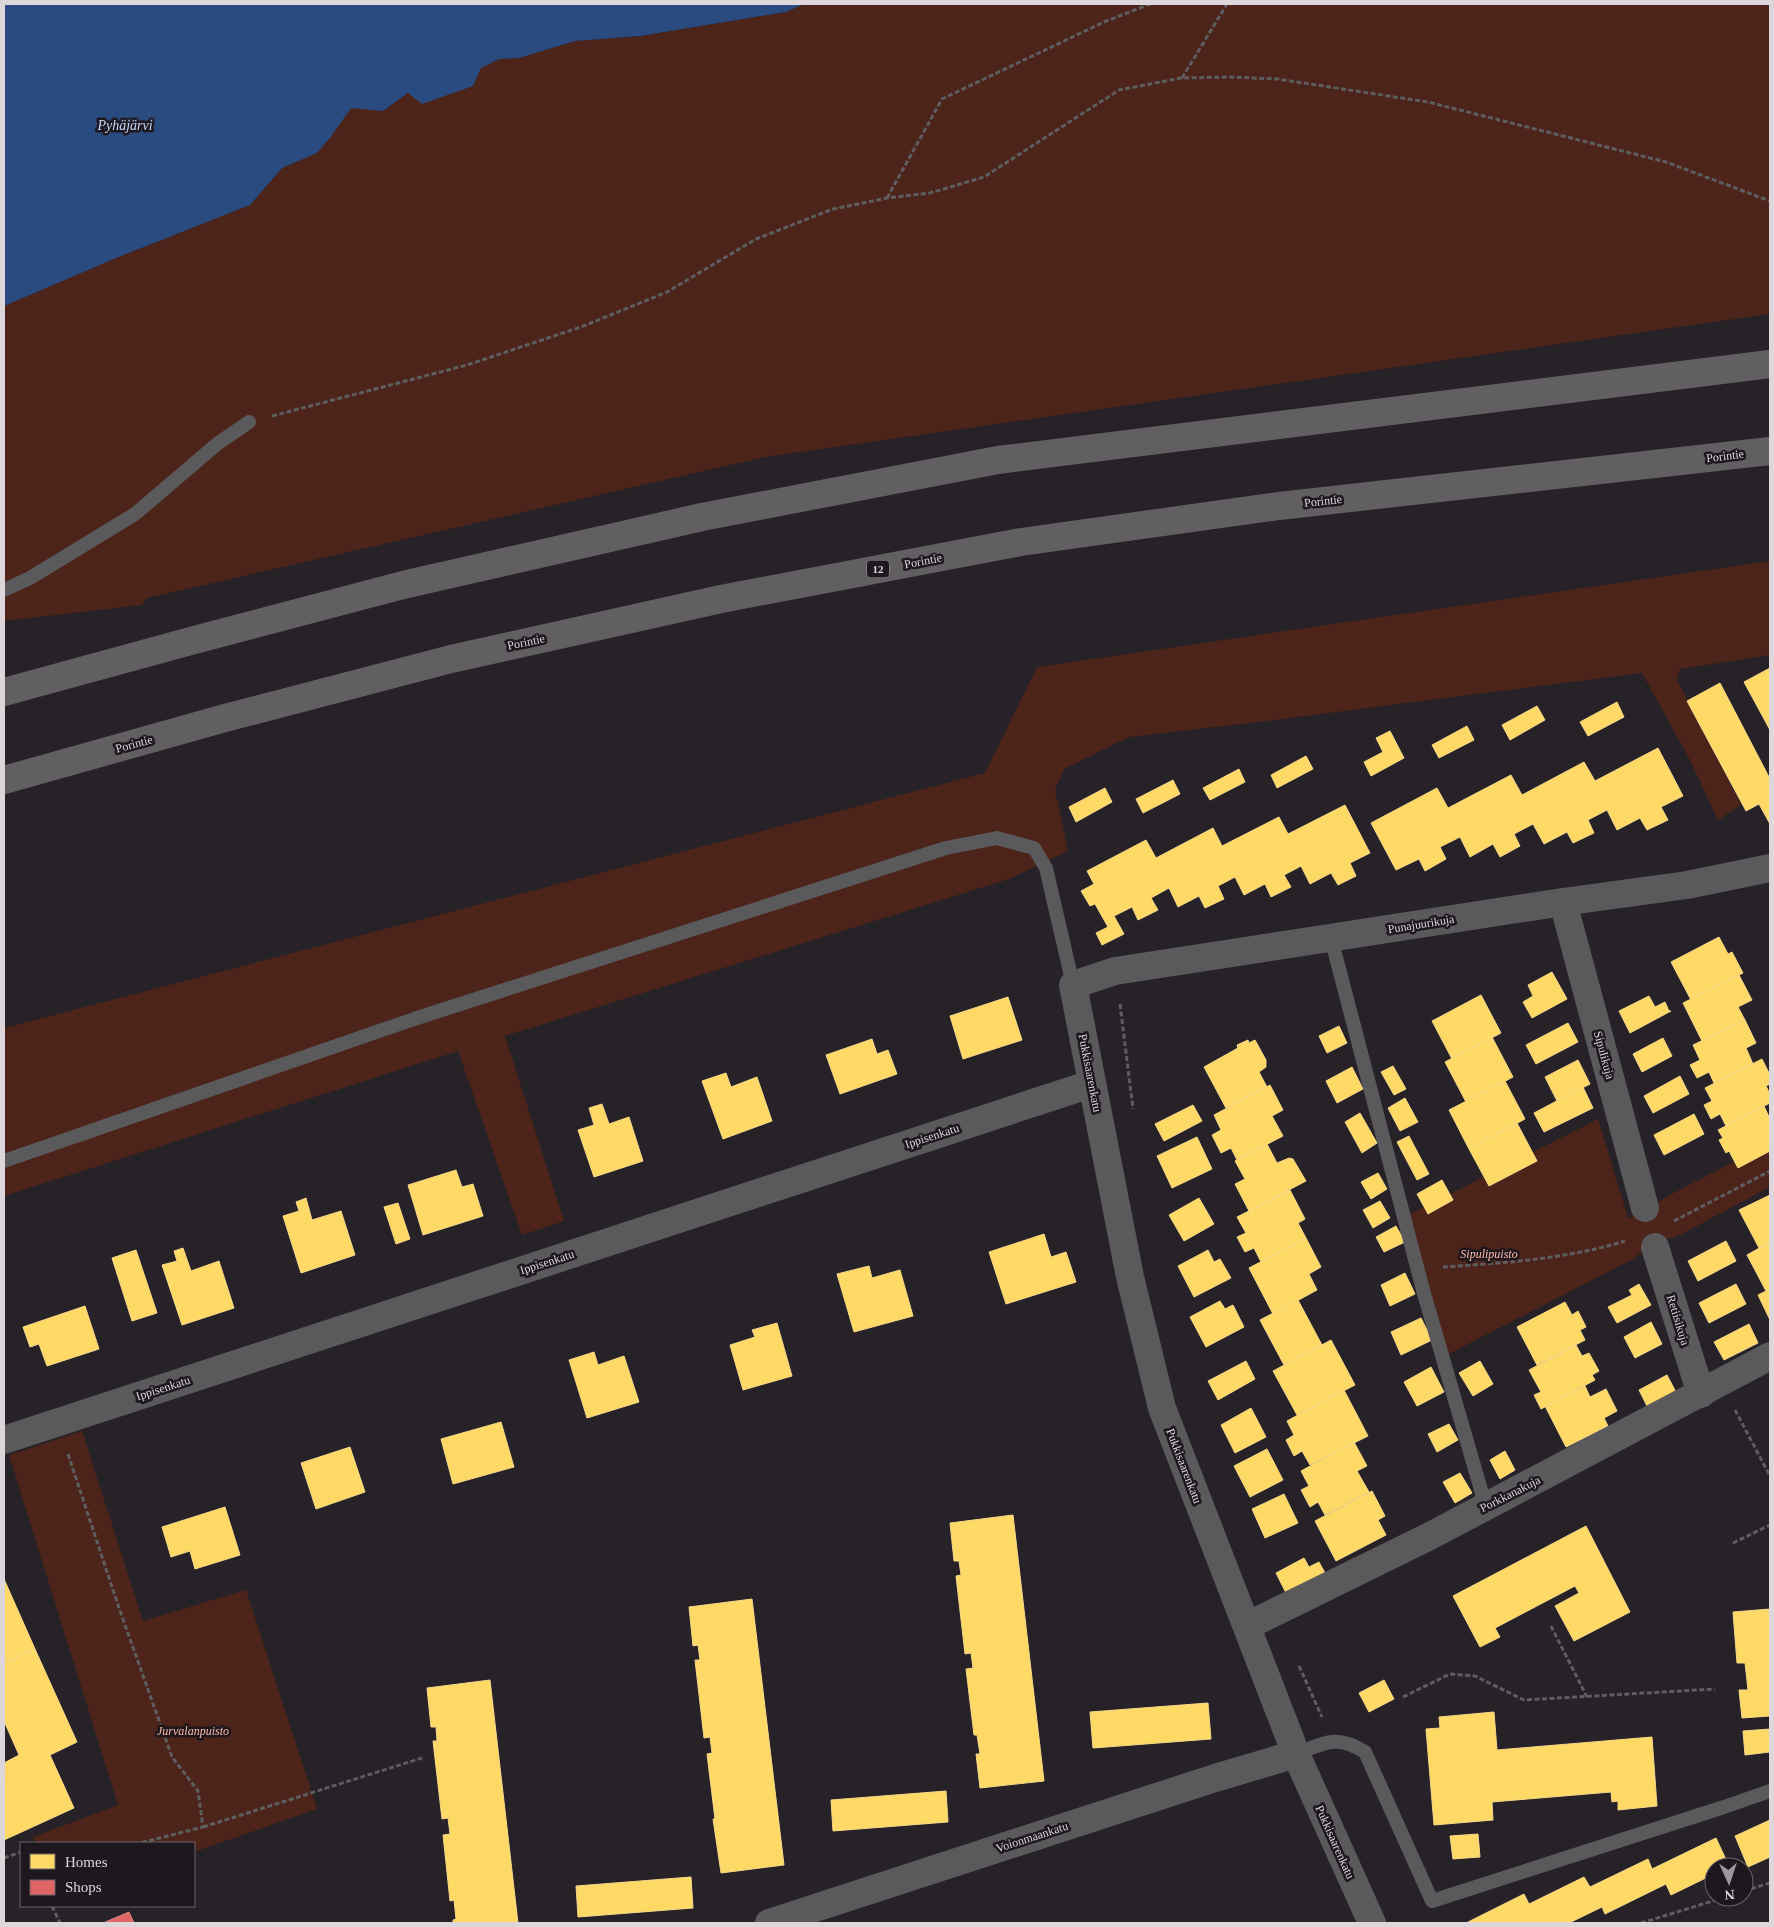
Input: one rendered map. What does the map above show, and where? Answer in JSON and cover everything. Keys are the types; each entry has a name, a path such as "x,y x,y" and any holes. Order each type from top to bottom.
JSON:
{"highway":[{"path":"4,692 208,636 422,581 702,517 998,460 1770,364"},
{"name":"Porintie","path":"4,780 216,721 451,659 721,599 1012,544 1280,506 1770,451"}],"street":[{"name":"Punajuurikuja","path":"1073,985 1115,971 1563,902 1687,885 1770,868"},
{"name":"Sipulikuja","path":"1563,902 1645,1208"},
{"name":"Pukkisaarenkatu","path":"1073,985 1135,1300 1162,1408 1296,1754 1372,1923"},
{"name":"Ippisenkatu","path":"4,1440 1091,1084"},
{"name":"Retiisikuja","path":"1655,1247 1710,1388"},
{"name":"Porkkanakuja","path":"1247,1626 1486,1507 1770,1356"},
{"name":"Voionmaankatu","path":"769,1923 1206,1781 1296,1754"}],"lane":[{"path":"4,590 30,578 135,514 217,444 249,422"},
{"path":"4,1161 417,1018 946,848 997,838 1034,848 1046,868 1073,985"},
{"path":"1331,938 1418,1269 1486,1507"},
{"path":"1296,1754 1332,1740 1351,1744 1365,1752 1432,1901 1715,1810 1770,1790"}],"path":[{"path":"887,198 942,99 1104,22 1150,4"},
{"path":"1181,78 1227,4"},
{"path":"249,422 467,365 581,327 667,292 756,240 833,209 887,198 930,193 984,178 1119,90 1181,78 1230,77 1277,79 1428,102 1666,162 1770,201"},
{"path":"1115,971 1133,1112"},
{"path":"1669,1224 1770,1172"},
{"path":"1418,1269 1517,1262 1608,1246 1626,1241"},
{"path":"1710,1388 1770,1476"},
{"path":"57,1423 119,1608 172,1757 198,1791 203,1826"},
{"path":"1733,1543 1770,1525"},
{"path":"1551,1626 1587,1697"},
{"path":"1296,1658 1332,1740"},
{"path":"1403,1697 1450,1674 1475,1676 1524,1700 1715,1689"},
{"path":"144,1842 203,1826 422,1758"},
{"path":"4,1858 20,1852"},
{"path":"1754,1888 1770,1883"},
{"path":"1641,1923 1704,1904"},
{"path":"52,1907 60,1923"}],"green space":[{"path":"804,4 1770,4 1770,314 765,457 147,598 142,605 4,621 4,306 116,258 250,205 282,168 317,153 330,138 351,107 383,111 408,92 473,86 481,68 499,59 519,58 575,41 640,36 786,12"},
{"path":"1770,561 1770,655 1680,669 1677,680 1741,805 1718,820 1690,760 1642,673 1129,737 1064,769 1055,790 1068,851 1009,879 505,1036 564,1221 522,1235 458,1051 4,1196 4,1028 985,773 1037,667"},
{"name":"Sipulipuisto","path":"1598,1119 1628,1218 1647,1213 1664,1198 1770,1143 1770,1187 1676,1237 1654,1242 1633,1259 1443,1357 1405,1217"},
{"name":"Jurvalanpuisto","path":"82,1431 143,1621 246,1590 317,1809 195,1852 195,1842 36,1842 33,1837 118,1805 9,1455"}],"water":[{"name":"Pyhäjärvi","path":"4,4 804,4 786,12 640,36 575,41 519,58 499,59 481,68 473,86 422,104 408,93 383,111 351,108 317,153 282,168 250,205 116,258 4,306"}],"building: Homes":[{"path":"1770,668 1770,730 1744,682"},
{"path":"1720,683 1770,779 1770,824 1759,804 1746,811 1687,701"},
{"path":"1617,702 1624,717 1588,736 1580,722"},
{"path":"1537,706 1545,720 1510,740 1502,725"},
{"path":"1467,726 1474,740 1439,758 1432,745"},
{"path":"1390,731 1404,758 1371,776 1364,762 1383,752 1376,738"},
{"path":"1658,748 1683,796 1661,807 1668,820 1647,830 1640,818 1617,830 1607,810 1588,820 1594,833 1573,843 1567,832 1544,844 1533,824 1514,834 1520,846 1500,857 1493,844 1470,857 1460,837 1440,847 1446,859 1425,871 1419,859 1396,870 1371,823 1437,788 1448,808 1511,775 1522,795 1584,762 1595,781"},
{"path":"1306,756 1313,769 1277,788 1271,775"},
{"path":"1239,769 1245,782 1210,800 1203,788"},
{"path":"1173,780 1180,794 1143,813 1136,799"},
{"path":"1105,788 1112,802 1076,822 1069,807"},
{"path":"1345,805 1370,853 1350,863 1356,876 1338,885 1331,873 1310,884 1301,866 1284,875 1291,887 1271,897 1265,884 1244,895 1235,877 1218,886 1224,899 1205,908 1199,896 1178,907 1169,888 1151,898 1158,910 1138,920 1132,907 1114,916 1124,934 1102,945 1096,933 1108,927 1095,904 1090,906 1081,891 1094,884 1087,871 1146,840 1156,858 1213,828 1222,846 1279,817 1288,834"},
{"path":"1719,937 1728,954 1732,952 1743,973 1691,1000 1671,962"},
{"path":"1552,972 1567,999 1532,1018 1523,1002 1533,996 1528,985"},
{"path":"1739,975 1752,1000 1738,1007 1745,1020 1702,1041 1683,1003"},
{"path":"1481,995 1501,1033 1452,1059 1432,1021"},
{"path":"1649,996 1655,1007 1665,1002 1669,1011 1671,1011 1630,1033 1619,1011"},
{"path":"1008,997 1022,1040 963,1059 950,1016"},
{"path":"1745,1020 1756,1043 1746,1048 1753,1064 1714,1083 1709,1072 1697,1078 1690,1065 1700,1060 1693,1045"},
{"path":"1568,1023 1578,1042 1536,1064 1526,1045"},
{"path":"1339,1026 1347,1043 1327,1053 1319,1036"},
{"path":"1492,1037 1513,1077 1466,1102 1445,1062"},
{"path":"1663,1038 1672,1056 1642,1072 1633,1054"},
{"path":"872,1039 877,1054 888,1050 897,1074 840,1094 826,1055"},
{"path":"1248,1040 1249,1043 1255,1040 1266,1060 1266,1067 1259,1072 1267,1087 1226,1108 1204,1067 1238,1048 1237,1045"},
{"path":"1762,1059 1770,1075 1770,1084 1766,1086 1770,1094 1770,1103 1726,1126 1720,1114 1711,1119 1704,1105 1712,1101 1705,1088"},
{"path":"1578,1060 1590,1084 1557,1101 1545,1077"},
{"path":"1393,1066 1406,1089 1394,1095 1381,1072"},
{"path":"1352,1067 1363,1089 1337,1103 1326,1081"},
{"path":"726,1073 731,1087 757,1077 772,1121 723,1139 702,1081"},
{"path":"1680,1076 1689,1094 1653,1113 1644,1096"},
{"path":"1505,1081 1525,1119 1469,1149 1449,1110"},
{"path":"1270,1085 1283,1110 1272,1116 1283,1136 1237,1160 1231,1148 1221,1153 1212,1135 1221,1130 1214,1115"},
{"path":"1583,1087 1593,1108 1544,1132 1534,1113"},
{"path":"1405,1098 1418,1122 1400,1131 1388,1108"},
{"path":"602,1104 609,1124 629,1117 643,1161 594,1177 578,1130 594,1125 589,1108"},
{"path":"1193,1105 1202,1121 1164,1141 1155,1124"},
{"path":"1764,1106 1770,1119 1770,1151 1738,1168 1729,1151 1726,1153 1719,1140 1723,1138 1718,1130"},
{"path":"1360,1113 1377,1143 1362,1153 1345,1122"},
{"path":"1694,1114 1704,1134 1664,1155 1654,1135"},
{"path":"1517,1123 1537,1161 1489,1186 1469,1149"},
{"path":"1409,1136 1429,1174 1417,1180 1397,1142"},
{"path":"1197,1137 1212,1169 1172,1188 1157,1156"},
{"path":"1267,1144 1277,1163 1289,1158 1293,1159 1306,1181 1249,1211 1235,1184 1245,1179 1235,1161"},
{"path":"456,1170 462,1187 473,1184 483,1216 423,1235 408,1185"},
{"path":"1378,1173 1387,1189 1371,1199 1361,1182"},
{"path":"1442,1180 1453,1200 1428,1214 1417,1194"},
{"path":"1290,1190 1305,1219 1298,1223 1306,1238 1261,1262 1254,1248 1245,1252 1237,1237 1246,1233 1237,1217"},
{"path":"1770,1195 1770,1242 1759,1248 1739,1210"},
{"path":"306,1198 312,1220 341,1211 355,1255 301,1273 283,1216 299,1211 296,1202"},
{"path":"1199,1198 1214,1224 1184,1241 1169,1215"},
{"path":"1380,1201 1390,1218 1373,1228 1363,1210"},
{"path":"398,1203 410,1239 396,1244 384,1207"},
{"path":"1396,1226 1405,1242 1384,1252 1376,1237"},
{"path":"1044,1234 1051,1257 1066,1252 1076,1282 1006,1304 989,1252"},
{"path":"1306,1238 1321,1267 1309,1274 1317,1290 1273,1314 1249,1268"},
{"path":"1726,1241 1736,1261 1698,1281 1688,1261"},
{"path":"1770,1242 1770,1289 1766,1291 1747,1255"},
{"path":"183,1248 191,1271 219,1261 234,1308 182,1325 162,1265 177,1261 174,1251"},
{"path":"136,1250 157,1313 132,1321 112,1258"},
{"path":"1208,1250 1214,1262 1220,1259 1231,1278 1194,1297 1178,1266"},
{"path":"869,1266 872,1278 900,1270 913,1316 854,1332 837,1274"},
{"path":"1405,1273 1415,1294 1390,1306 1381,1285"},
{"path":"1639,1284 1651,1305 1617,1323 1608,1307 1632,1295 1629,1290"},
{"path":"1736,1284 1746,1304 1709,1323 1699,1303"},
{"path":"1770,1289 1770,1320 1758,1295"},
{"path":"1298,1300 1322,1345 1284,1365 1260,1320"},
{"path":"1220,1301 1225,1309 1233,1305 1244,1327 1206,1347 1190,1317"},
{"path":"1565,1302 1572,1315 1578,1311 1586,1327 1580,1330 1585,1340 1537,1365 1517,1327"},
{"path":"85,1306 99,1349 47,1366 39,1344 30,1347 23,1327"},
{"path":"1421,1318 1432,1340 1401,1355 1391,1332"},
{"path":"1651,1322 1662,1344 1635,1358 1624,1337"},
{"path":"777,1323 792,1376 743,1390 730,1345 755,1337 752,1330"},
{"path":"1749,1324 1758,1343 1724,1360 1714,1342"},
{"path":"1331,1340 1355,1385 1297,1415 1273,1371"},
{"path":"1576,1345 1582,1356 1589,1353 1599,1371 1592,1375 1595,1380 1541,1409 1534,1395 1541,1392 1529,1370"},
{"path":"594,1352 598,1365 624,1356 639,1402 587,1418 569,1360"},
{"path":"1246,1361 1255,1379 1218,1400 1208,1381"},
{"path":"1480,1361 1493,1384 1473,1396 1459,1373"},
{"path":"1431,1367 1444,1392 1417,1406 1404,1382"},
{"path":"1667,1375 1677,1394 1648,1408 1639,1390"},
{"path":"1585,1386 1590,1397 1606,1389 1617,1411 1604,1418 1608,1426 1566,1447 1545,1406"},
{"path":"1344,1390 1368,1436 1310,1465 1302,1451 1294,1456 1286,1440 1294,1435 1287,1421"},
{"path":"1251,1408 1266,1437 1235,1453 1221,1425"},
{"path":"501,1422 514,1467 453,1484 441,1439"},
{"path":"1449,1424 1458,1440 1437,1452 1428,1434"},
{"path":"1354,1442 1367,1466 1357,1471 1369,1492 1325,1515 1318,1502 1310,1507 1301,1490 1309,1486 1301,1471"},
{"path":"350,1447 365,1492 316,1509 301,1463"},
{"path":"1267,1449 1283,1480 1250,1497 1234,1466"},
{"path":"1505,1451 1515,1470 1500,1479 1490,1460"},
{"path":"1460,1473 1472,1493 1455,1503 1443,1482"},
{"path":"1372,1491 1385,1516 1378,1520 1386,1535 1336,1561 1315,1521"},
{"path":"1284,1494 1298,1523 1265,1538 1252,1509"},
{"path":"225,1507 240,1555 195,1569 190,1551 171,1557 162,1527"},
{"path":"1013,1515 1044,1781 980,1788 976,1754 980,1754 977,1735 974,1735 966,1669 973,1668 971,1653 965,1654 956,1576 961,1575 959,1561 954,1561 950,1523"},
{"path":"1586,1526 1630,1612 1574,1641 1555,1606 1579,1593 1575,1586 1495,1628 1500,1637 1480,1647 1453,1596"},
{"path":"1304,1558 1309,1567 1319,1562 1325,1573 1286,1593 1276,1573"},
{"path":"4,1579 35,1649 4,1663"},
{"path":"752,1599 784,1865 721,1873 713,1819 715,1819 707,1754 712,1753 710,1737 704,1738 695,1660 700,1660 698,1645 693,1646 689,1607"},
{"path":"1770,1609 1770,1716 1742,1718 1739,1690 1748,1690 1745,1663 1737,1663 1733,1612"},
{"path":"35,1649 77,1742 50,1755 74,1808 4,1840 4,1777 6,1776 4,1763 19,1755 4,1721 4,1663"},
{"path":"490,1680 518,1923 453,1923 453,1920 456,1919 454,1900 450,1901 443,1835 450,1834 448,1818 442,1819 433,1741 437,1741 436,1727 431,1727 427,1688"},
{"path":"1384,1680 1394,1699 1369,1712 1359,1693"},
{"path":"1208,1703 1211,1739 1093,1748 1090,1712"},
{"path":"1494,1712 1497,1750 1652,1737 1657,1806 1618,1810 1618,1801 1612,1802 1611,1792 1492,1802 1493,1820 1434,1825 1426,1729 1440,1728 1439,1717"},
{"path":"1770,1729 1770,1752 1745,1755 1743,1731"},
{"path":"946,1791 948,1822 833,1831 831,1800"},
{"path":"1770,1820 1770,1857 1754,1864 1754,1857 1744,1857 1735,1836"},
{"path":"1478,1834 1480,1857 1453,1859 1450,1836"},
{"path":"1716,1838 1725,1857 1704,1857 1704,1879 1671,1895 1666,1884 1605,1914 1602,1907 1569,1923 1466,1923 1524,1894 1529,1904 1584,1877 1590,1887 1648,1859 1652,1869"},
{"path":"691,1877 693,1908 578,1917 576,1886"}],"building: Shops":[{"path":"129,1912 134,1923 103,1923"}]}
